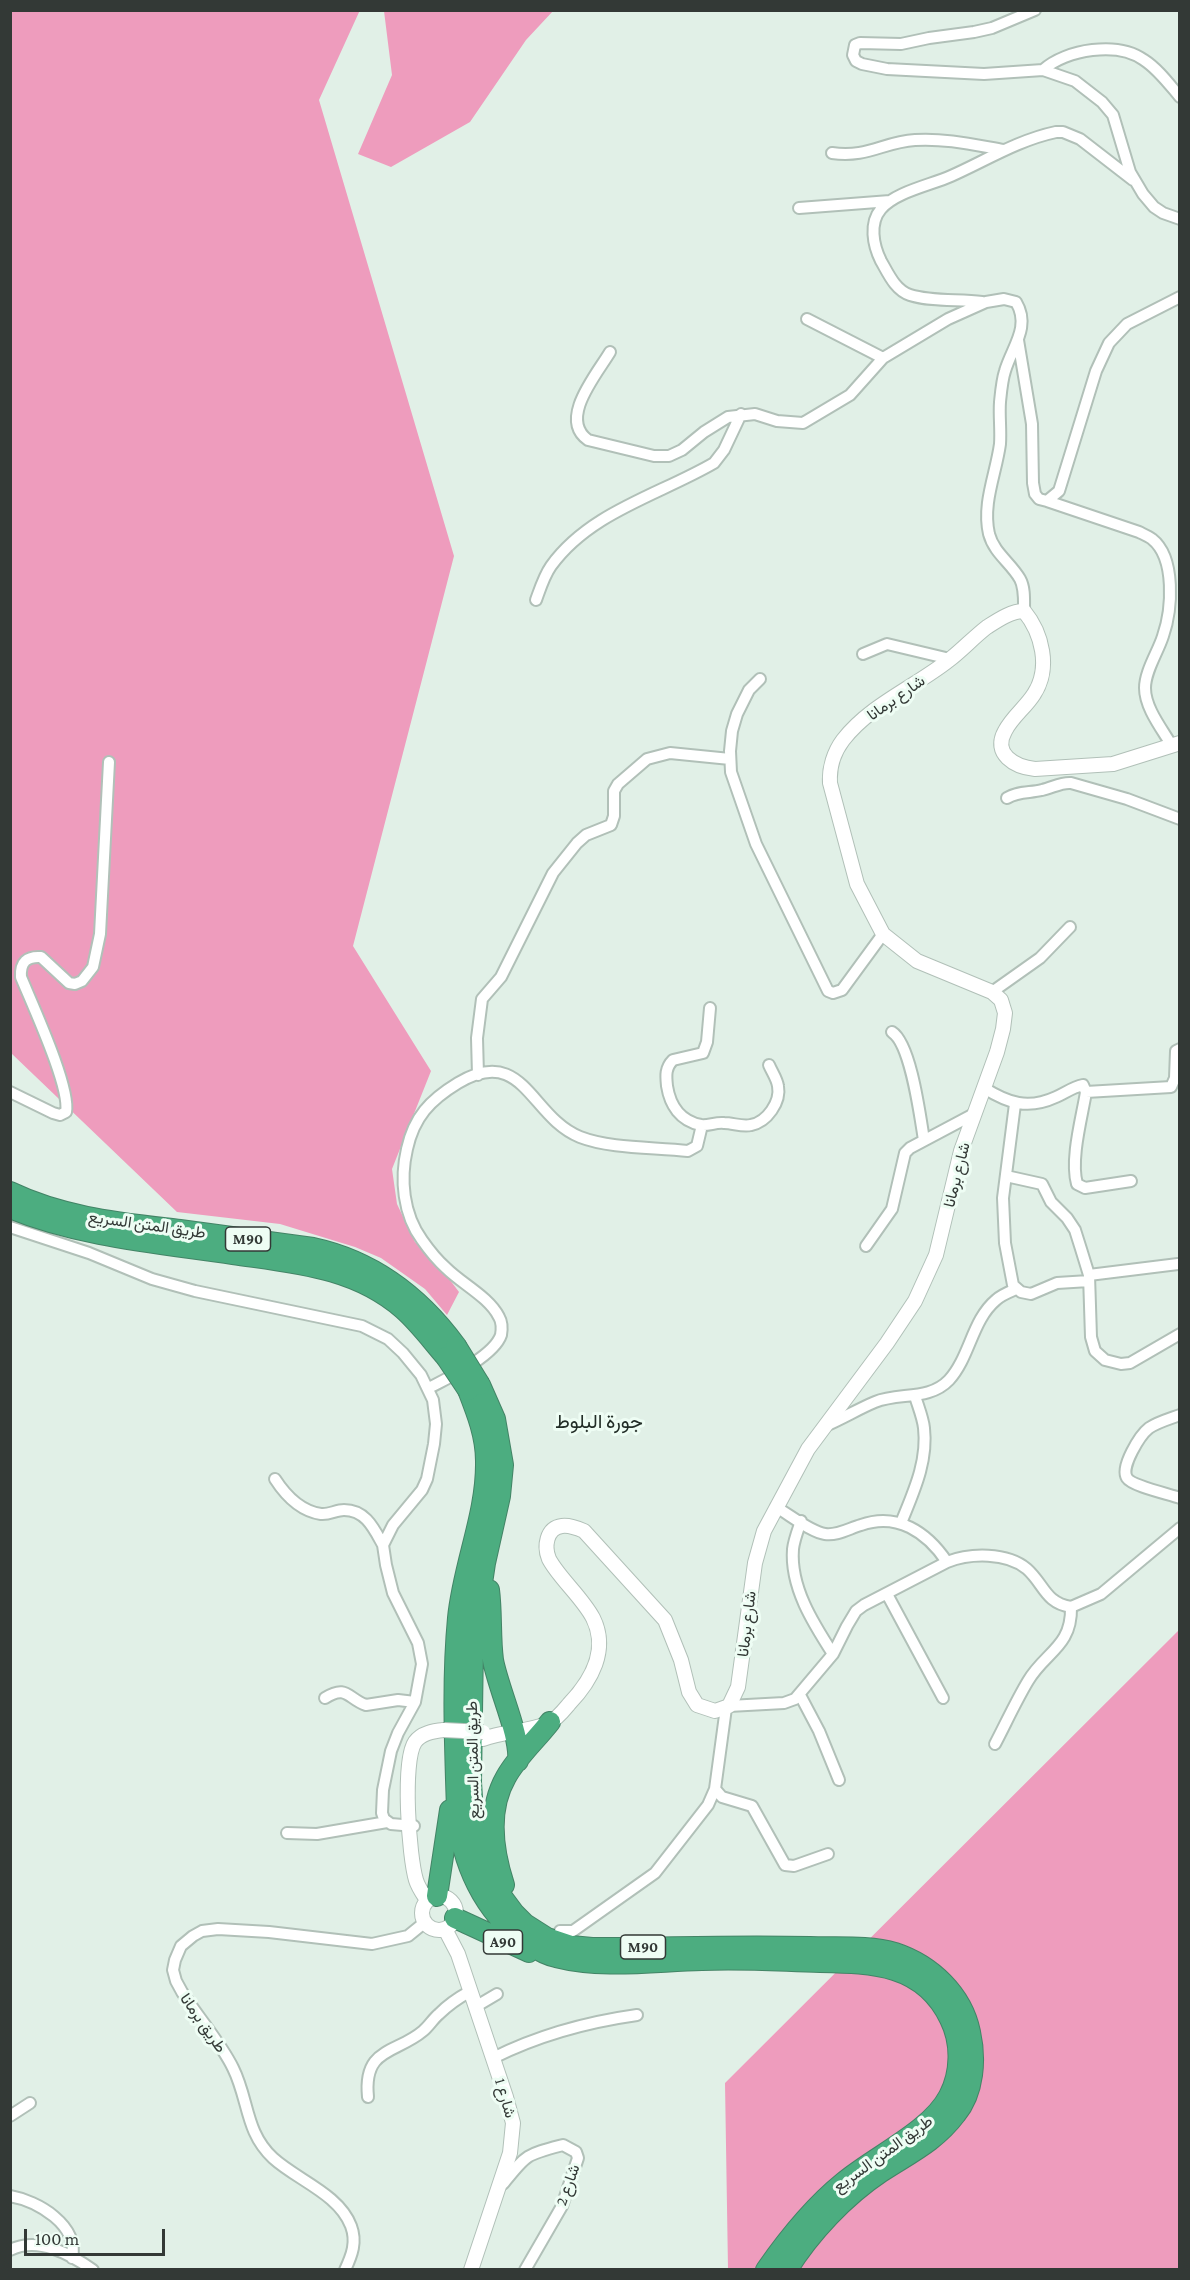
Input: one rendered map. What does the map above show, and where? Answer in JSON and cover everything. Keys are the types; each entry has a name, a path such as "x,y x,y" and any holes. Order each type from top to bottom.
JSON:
{"highway":[{"name":"طريق المتن السريع","path":"10,1192 61,1211 116,1223 313,1248 336,1253 376,1272 411,1296 430,1313 451,1351 495,1419 503,1465 500,1496 485,1563 473,1643 472,1810 479,1850 488,1878 525,1924 547,1938 571,1946 592,1948 744,1945 893,1952 923,1966 939,1977 949,1988 968,2023 973,2042 974,2059 971,2078 967,2096 958,2112 932,2141 881,2172 855,2193 813,2235 787,2270"},
{"name":"طريق المتن السريع","path":"10,1208 43,1221 95,1234 327,1269 366,1285 403,1308 451,1351"},
{"name":"طريق المتن السريع","path":"474,1388 484,1438 485,1485 458,1616 456,1788 459,1831 464,1852 478,1889 488,1905 518,1936 554,1957 598,1963 708,1959 875,1965 894,1969 917,1980 948,2013 957,2041 959,2059 955,2083 939,2113 846,2180 821,2201 766,2270"},
{"path":"485,1563 490,1595 493,1658 502,1698 519,1752 518,1761"},
{"path":"514,1913 497,1863 494,1822 501,1786 507,1774 550,1722"},
{"path":"432,1898 441,1880 449,1815 456,1788"},
{"name":"A90","path":"450,1924 523,1952 554,1957"}],"street":[{"path":"1035,10 992,28 974,32 893,45 860,43 855,45 853,55 856,62 887,69 994,74 1043,70 1075,81 1108,110 1115,121 1125,160 1134,181 1154,207 1179,219"},
{"path":"1043,70 1061,57 1088,50 1133,54 1151,65 1179,97"},
{"path":"798,208 890,201 950,177 1004,150 1049,133 1063,132 1080,139 1134,181"},
{"path":"832,153 863,154 901,141 916,140 946,141 1004,150"},
{"path":"890,201 880,210 874,223 874,244 894,283 908,294 926,298 986,303"},
{"path":"1047,501 1059,491 1096,371 1109,342 1127,324 1179,297"},
{"path":"610,352 578,409 577,425 581,435 588,440 654,456 669,456 682,450 716,423 728,417 755,414 777,421 803,423 850,395 883,358 948,319 986,303 1004,299 1016,302 1022,317 1022,328 1005,371 1000,402 1000,443 990,487 988,517 990,535 1000,556 1020,578 1024,611 1034,624 1041,641 1042,675 1035,693 1004,731 1001,742 1002,751 1010,762 1024,768 1113,764 1176,745 1148,704 1145,695 1146,681 1170,610 1171,593 1167,567 1160,550 1152,540 1139,532 1040,499 1035,494 1032,424 1018,340"},
{"path":"807,319 883,358"},
{"path":"536,600 549,569 564,550 603,520 714,463 724,450 741,414"},
{"name":"شارع برمانا","path":"728,1707 737,1693 757,1552 764,1531 808,1449 887,1343 915,1301 928,1274 948,1208 961,1151 1003,1029 1005,1013 1001,1000 992,992 917,961 883,934 857,884 830,783 829,771 842,741 864,720 950,659 986,628 1016,611 1024,611"},
{"path":"863,654 887,644 950,659"},
{"path":"760,679 749,690 737,714 732,731 731,772 756,844 828,991 833,993 842,990 883,934"},
{"path":"478,1075 477,1038 482,999 501,977 553,873 586,835 611,825 614,816 614,791 618,784 647,759 670,753 730,759"},
{"path":"10,1092 53,1113 60,1115 66,1113 68,1104 62,1080 21,977 21,968 25,960 41,957 66,981 75,984 82,981 93,967 101,923 109,762"},
{"path":"1052,767 1064,782"},
{"path":"1007,798 1016,793 1040,791 1064,782 1127,799 1179,819"},
{"path":"992,992 1040,958 1070,927"},
{"path":"710,1008 707,1042 703,1053 673,1060 666,1069 668,1094 675,1111 702,1125 716,1122 750,1126 758,1123 767,1115 779,1095 778,1084 769,1065"},
{"path":"892,1032 897,1035 903,1045 914,1085 924,1140"},
{"path":"1086,1092 1171,1087 1175,1078 1176,1051 1179,1049"},
{"path":"429,1388 479,1359 496,1344 502,1325 499,1317 487,1303 445,1268 421,1238 406,1206 402,1183 412,1128 438,1095 461,1081 489,1071 502,1072 514,1077 549,1115 579,1137 603,1143 688,1151 697,1146 702,1125"},
{"path":"984,1088 1003,1100 1015,1104 1045,1101 1083,1085 1086,1092 1076,1155 1077,1184 1085,1188 1131,1182"},
{"path":"1015,1104 1003,1222 1011,1277 1016,1289 1031,1294 1056,1283 1178,1264"},
{"path":"866,1246 892,1209 905,1153 924,1140 974,1114"},
{"path":"1006,1176 1039,1182 1045,1186 1051,1202 1075,1230 1089,1278 1095,1352 1105,1360 1121,1364 1130,1363 1179,1334"},
{"path":"10,1227 89,1254 152,1279 195,1291 362,1326 388,1339 403,1353 429,1388 436,1424 434,1444 422,1490 393,1525 383,1545"},
{"path":"825,1426 886,1398 915,1396 938,1388 948,1380 972,1342 986,1311 996,1299 1016,1289"},
{"path":"901,1523 914,1493 924,1454 924,1427 915,1396"},
{"path":"1179,1414 1159,1423 1143,1434 1128,1461 1125,1473 1126,1477 1136,1484 1179,1498"},
{"path":"275,1479 286,1495 307,1511 324,1515 342,1510 356,1512 370,1522 383,1545 393,1593 420,1653 422,1672 415,1702 398,1733 386,1769 382,1814 387,1822"},
{"path":"776,1507 815,1530 829,1534 876,1520 901,1523 913,1527 947,1562"},
{"path":"801,1521 793,1548 798,1588 818,1630 833,1654"},
{"path":"432,1898 416,1881 407,1773 416,1740 424,1734 486,1735 514,1732 550,1722 583,1689 594,1670 600,1647 593,1617 550,1560 545,1547 547,1538 559,1526 570,1526 584,1531 597,1542 665,1620 681,1660 688,1692 697,1705 715,1711 728,1707 791,1701 800,1695 833,1654 856,1611 956,1558 997,1556 1017,1562 1028,1569 1053,1601 1071,1607 1101,1594 1179,1528"},
{"path":"887,1594 943,1698"},
{"path":"995,1744 1028,1681 1039,1665 1055,1653 1060,1644 1071,1622 1071,1607"},
{"path":"326,1698 341,1692 350,1694 366,1705 398,1700 415,1702"},
{"path":"800,1695 839,1780"},
{"path":"561,1931 573,1931 656,1873 708,1805 715,1789 728,1707"},
{"path":"715,1789 722,1797 752,1806 785,1865 794,1866 828,1854"},
{"path":"287,1833 317,1834 387,1822 411,1830"},
{"path":"443,1896 452,1902 455,1907 450,1924 431,1929 424,1923 421,1913 432,1898 443,1896"},
{"name":"طريق برمانا","path":"345,2270 353,2251 354,2237 351,2225 343,2212 333,2203 281,2165 259,2143 253,2132 239,2080 233,2067 176,1981 173,1970 175,1960 181,1946 193,1935 218,1929 269,1932 372,1944 408,1936 424,1923"},
{"name":"شارع 1","path":"450,1924 469,1992 493,2058 513,2124 510,2153 471,2270"},
{"path":"368,2097 368,2080 381,2055 420,2034 448,2006 469,1992"},
{"path":"475,2007 498,1994"},
{"path":"493,2058 520,2045 578,2026 637,2015"},
{"path":"10,2116 30,2103"},
{"name":"شارع 2","path":"499,2188 523,2158 533,2153 563,2145 576,2152 578,2158 566,2197 525,2270"},
{"path":"10,2196 33,2202 59,2221 74,2245 72,2258"},
{"path":"10,2250 36,2244 72,2258 93,2270"}],"shaded area":[{"path":"360,10 319,100 454,556 353,946 431,1071 392,1169 397,1204 415,1242 459,1292 447,1315 425,1289 381,1258 355,1247 280,1224 177,1212 11,1053 10,11"},
{"path":"384,10 553,11 526,40 470,122 391,167 358,154 392,75"},
{"path":"1179,1630 1179,2269 728,2269 725,2083"}],"district":[{"name":"جورة البلوط","path":"599,1422"}]}
